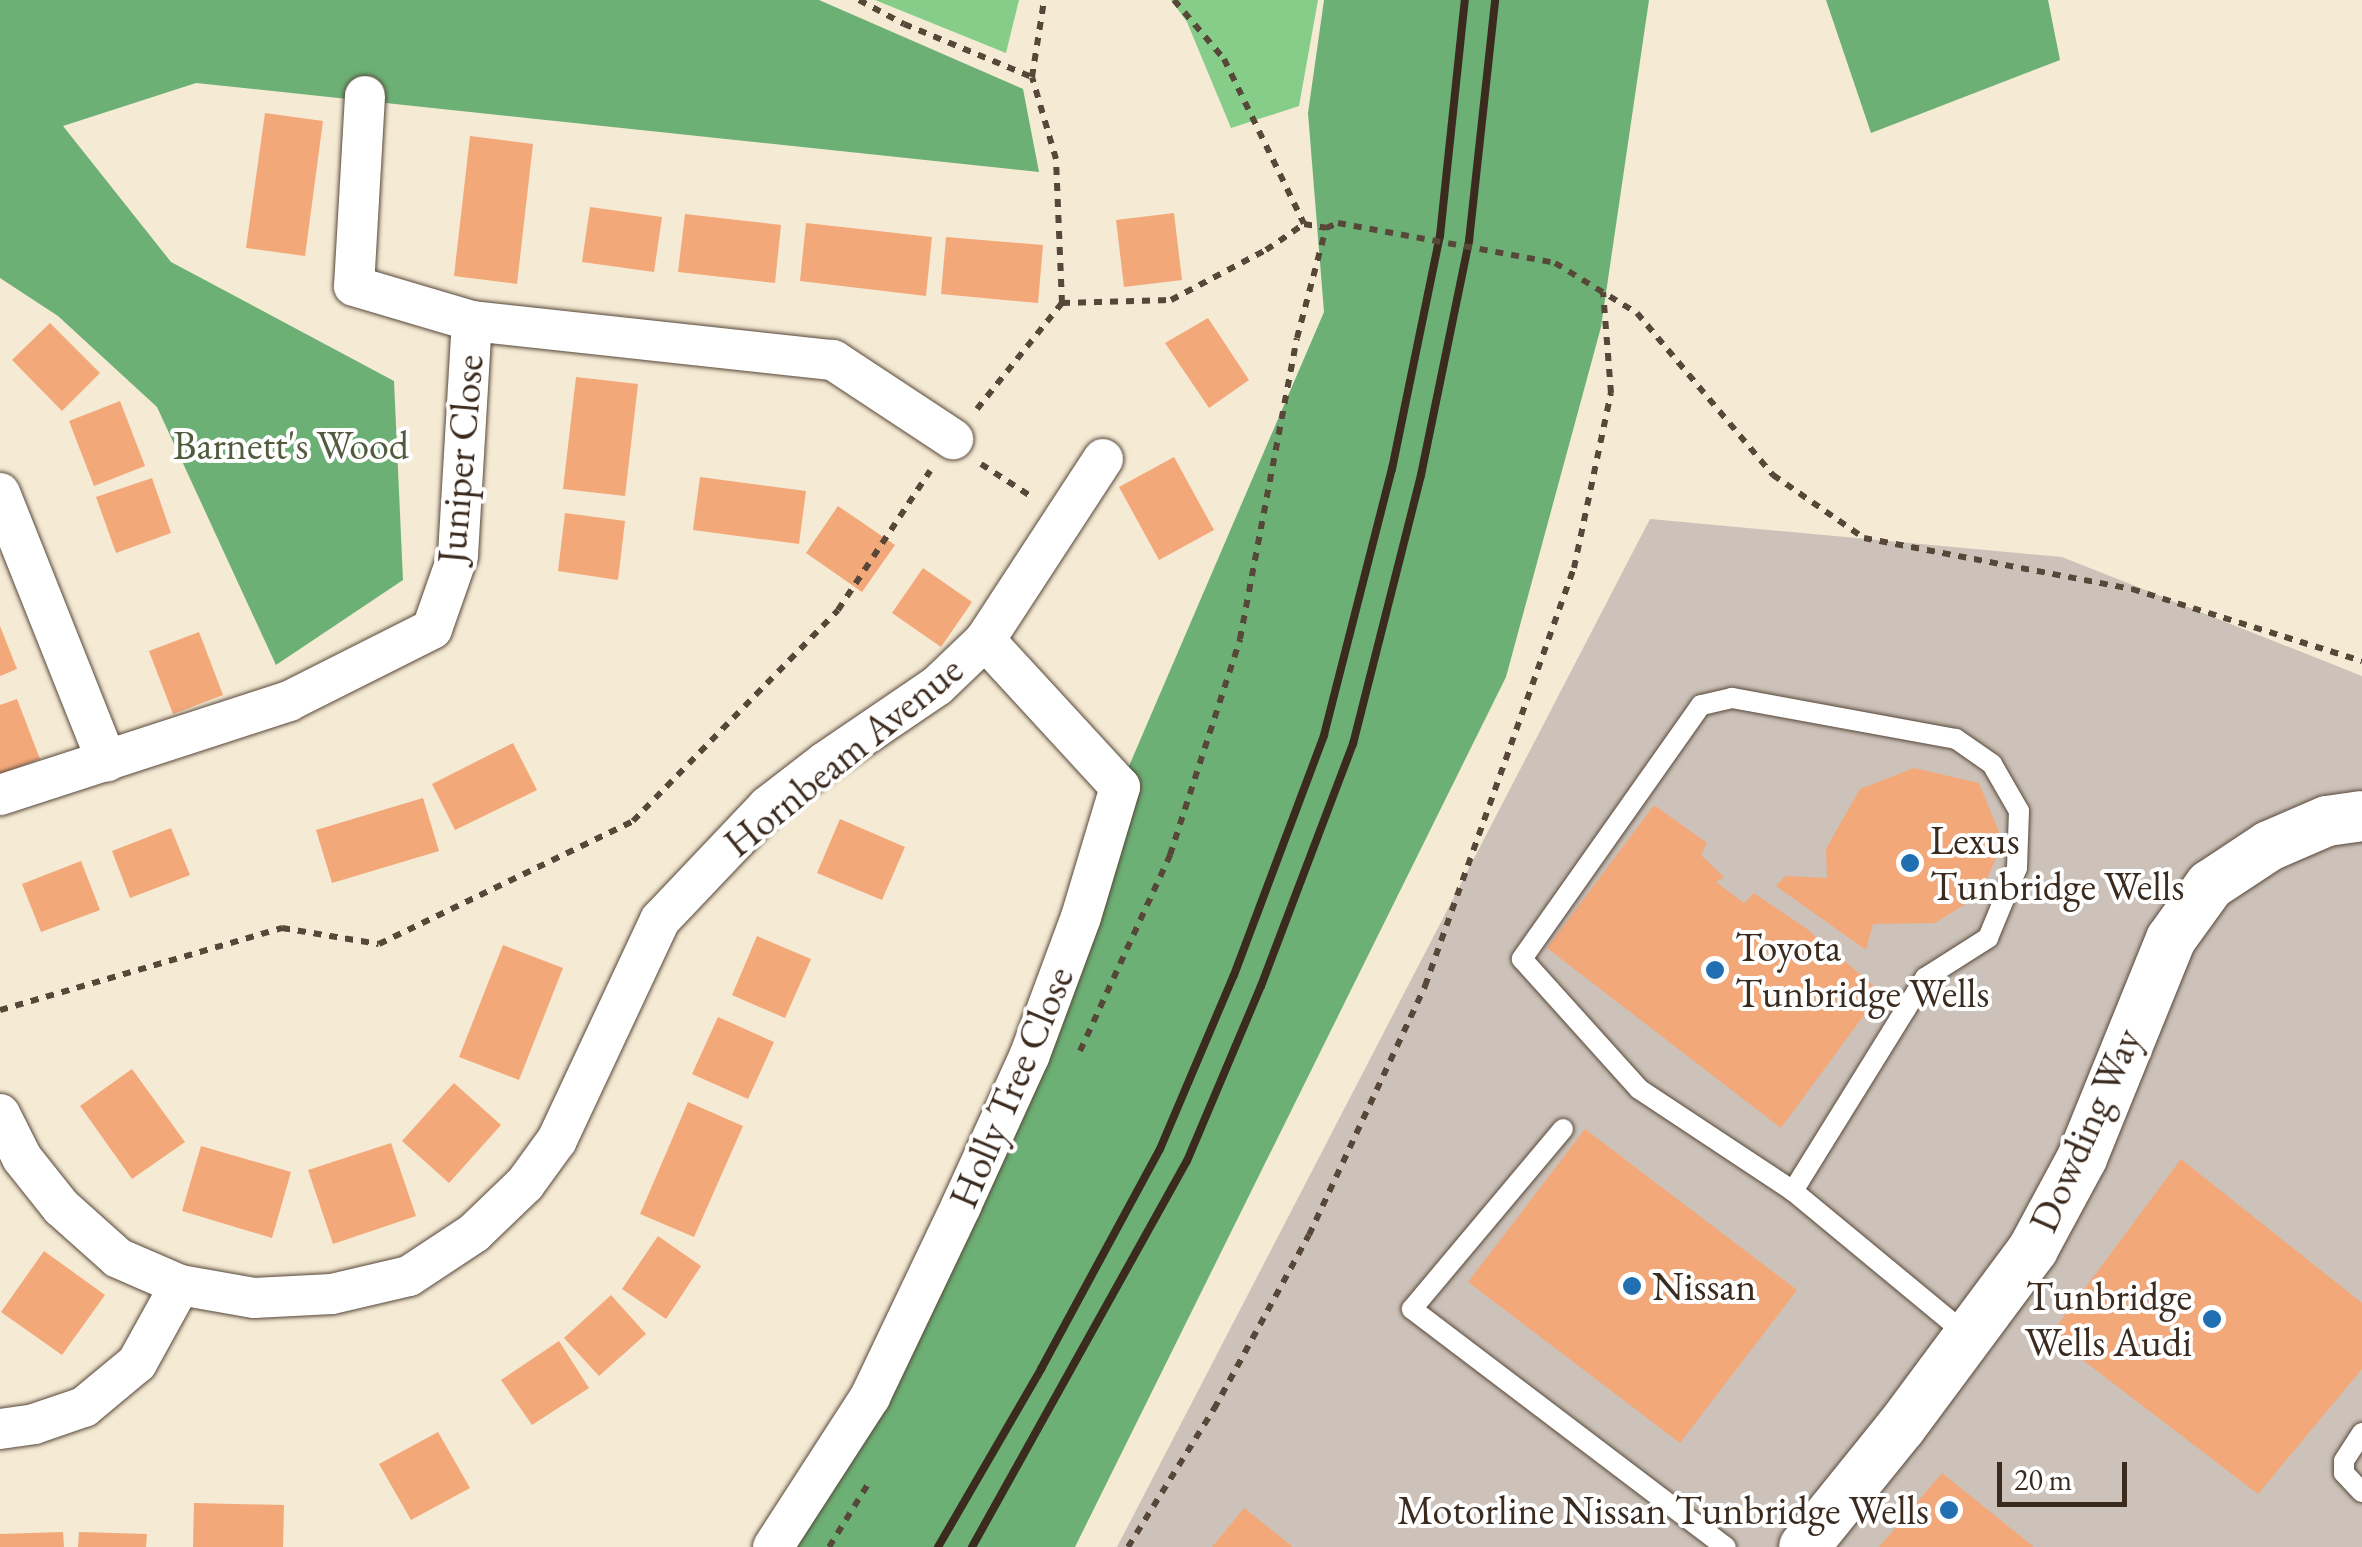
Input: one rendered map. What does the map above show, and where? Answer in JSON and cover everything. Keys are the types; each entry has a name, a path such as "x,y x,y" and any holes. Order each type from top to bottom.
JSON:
{"street":[{"path":"364,96 354,286 472,321"},
{"name":"Juniper Close","path":"0,795 289,701 432,629 458,555 472,321 832,360 953,438"},
{"name":"Hornbeam Avenue","path":"0,1114 22,1158 61,1207 118,1258 180,1285 254,1298 332,1294 409,1276 474,1233 526,1184 557,1140 660,920 768,806 937,686 985,640 1103,459"},
{"path":"0,493 107,762"},
{"name":"Holly Tree Close","path":"773,1547 870,1397 962,1206 1028,1057 1068,952 1120,787 985,640"},
{"name":"Dowding Way","path":"1804,1547 1970,1337 2033,1249 2082,1158 2170,938 2210,885 2269,846 2327,821 2362,816"},
{"path":"0,1430 34,1424 84,1407 136,1363 180,1285"}],"lane":[{"path":"1793,1191 1925,978 1988,938 2017,868 2018,811 1992,764 1956,738 1732,698 1701,706 1522,958 1639,1089 1793,1191 1970,1337"},
{"path":"1563,1130 1412,1309 1726,1547"},
{"path":"2362,1434 2344,1461 2344,1474 2362,1492"}],"path":[{"path":"859,0 904,24 1032,77"},
{"path":"0,1010 282,928 379,944 633,822 838,610 953,438 1062,302 1056,160 1032,77 1044,0"},
{"path":"1174,0 1224,59 1304,224"},
{"path":"1062,302 1171,300 1266,250 1304,224 1326,228 1338,223 1554,263 1636,313 1773,474 1864,538 2132,589 2352,654 2362,661"},
{"path":"1128,1547 1214,1408 1309,1234 1424,986 1574,568 1611,393 1604,292"},
{"path":"953,438 976,460 1063,518"}],"shaded area":[{"path":"1650,519 2062,557 2362,676 2362,1547 1117,1547"}],"green space":[{"name":"Barnett's Wood","path":"0,0 819,0 1023,89 1039,172 196,83 63,126 171,262 394,381 403,580 276,665 157,407 58,316 0,278"},
{"path":"875,0 1019,0 1006,53"},
{"path":"1171,0 1318,0 1299,106 1231,128 1187,22"},
{"path":"1324,0 1649,0 1601,327 1506,677 1075,1547 783,1547 992,1164 1120,787 1324,312 1308,113"},
{"path":"1826,0 2048,0 2060,60 1871,133"}],"building":[{"path":"265,113 323,121 305,256 246,248"},
{"path":"470,136 533,144 517,284 454,276"},
{"path":"590,207 662,217 654,272 582,262"},
{"path":"1174,213 1182,280 1124,287 1116,220"},
{"path":"685,214 781,225 775,283 678,272"},
{"path":"806,223 932,237 926,296 800,281"},
{"path":"946,237 1043,245 1038,303 941,294"},
{"path":"1208,318 1249,380 1209,408 1165,343"},
{"path":"50,323 100,373 62,411 12,360"},
{"path":"576,377 638,384 625,496 563,489"},
{"path":"120,401 145,466 94,486 69,421"},
{"path":"1174,457 1214,530 1159,560 1119,487"},
{"path":"700,477 806,491 799,544 693,530"},
{"path":"152,478 171,533 116,553 96,497"},
{"path":"838,506 895,545 862,592 806,553"},
{"path":"565,513 625,521 618,580 558,571"},
{"path":"923,568 972,602 941,647 892,613"},
{"path":"0,626 17,669 0,676"},
{"path":"199,632 223,695 173,714 149,651"},
{"path":"17,699 40,759 0,774 0,705"},
{"path":"513,743 537,790 455,830 432,784"},
{"name":"Lexus Tunbridge Wells","path":"1914,768 1979,783 2003,842 1980,895 1935,923 1873,924 1866,950 1776,886 1785,876 1827,878 1826,849 1860,789"},
{"path":"423,798 439,851 332,883 316,830"},
{"name":"Toyota Tunbridge Wells","path":"1654,805 1707,843 1701,855 1724,877 1716,882 1744,903 1754,893 1807,929 1881,992 1781,1128 1547,948"},
{"path":"840,819 905,847 882,900 817,873"},
{"path":"171,828 190,875 130,898 112,851"},
{"path":"81,861 100,910 41,932 22,884"},
{"path":"757,936 811,959 785,1018 732,995"},
{"path":"503,945 563,968 519,1080 459,1057"},
{"path":"718,1017 774,1042 748,1099 692,1074"},
{"path":"132,1069 185,1142 132,1179 80,1106"},
{"path":"454,1083 501,1125 449,1183 402,1141"},
{"path":"688,1102 743,1126 694,1237 640,1214"},
{"name":"Nissan","path":"1585,1129 1797,1290 1680,1443 1468,1282"},
{"path":"391,1143 416,1216 333,1244 308,1170"},
{"path":"201,1146 291,1172 272,1238 182,1211"},
{"name":"Tunbridge Wells Audi","path":"2181,1159 2362,1303 2362,1369 2258,1494 2050,1335"},
{"path":"658,1236 701,1266 666,1319 622,1289"},
{"path":"44,1251 105,1295 62,1355 1,1312"},
{"path":"611,1295 646,1334 599,1376 564,1338"},
{"path":"559,1341 589,1388 532,1425 501,1380"},
{"path":"438,1432 470,1488 411,1520 379,1464"},
{"name":"Motorline Nissan Tunbridge Wells","path":"1942,1473 2034,1547 1879,1547"},
{"path":"194,1503 284,1505 283,1547 193,1547"},
{"path":"1244,1508 1293,1547 1212,1547"},
{"path":"63,1532 64,1547 0,1547 0,1534"},
{"path":"79,1532 147,1534 146,1547 78,1547"}],"railway":[{"path":"938,1547 1041,1369 1160,1149 1234,975 1324,735 1392,469 1440,236 1465,0"},
{"path":"972,1547 1187,1161 1261,986 1353,744 1421,475 1469,241 1495,0"}],"place":[{"name":"Lexus Tunbridge Wells","path":"1910,863"},
{"name":"Toyota Tunbridge Wells","path":"1715,970"},
{"name":"Nissan","path":"1632,1286"},
{"name":"Tunbridge Wells Audi","path":"2212,1319"},
{"name":"Motorline Nissan Tunbridge Wells","path":"1949,1510"}]}
